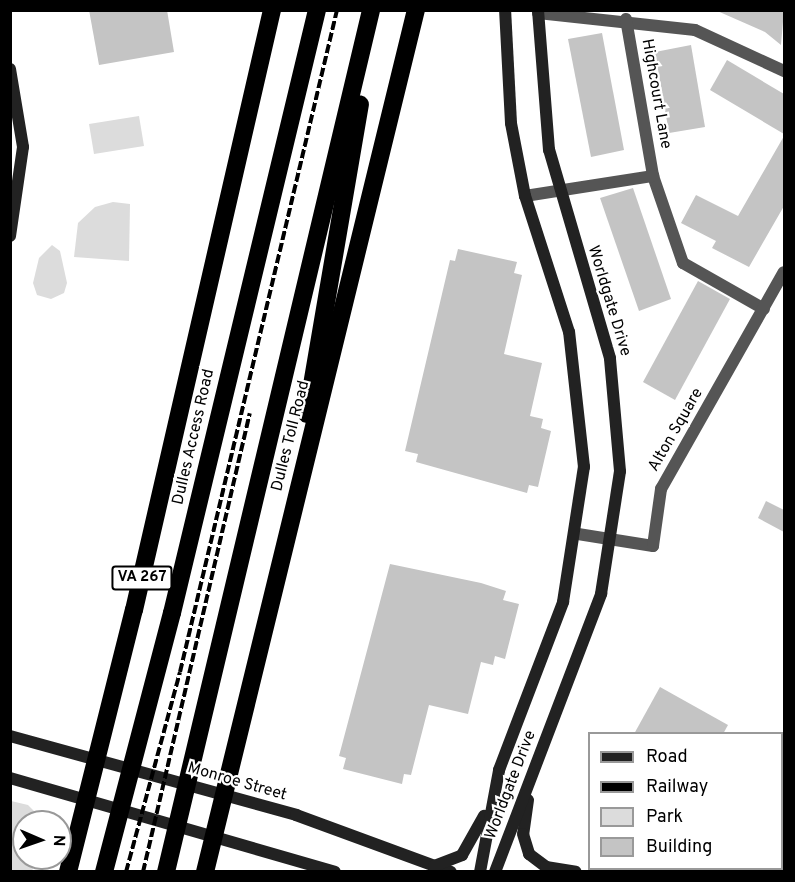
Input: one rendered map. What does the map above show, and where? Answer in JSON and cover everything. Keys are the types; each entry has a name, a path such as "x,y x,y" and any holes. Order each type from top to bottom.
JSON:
{"highway":[{"name":"VA 267","path":"68,872 134,610 272,10"},
{"name":"Dulles Access Road","path":"104,872 169,625 316,10"},
{"path":"294,508 316,344 373,10"},
{"path":"166,872 373,10"},
{"name":"Dulles Toll Road","path":"205,872 416,10"}],"street":[{"name":"Worldgate Drive","path":"480,872 494,790 556,624 578,534 584,467 579,387 563,312 525,196 511,123 505,10"},
{"name":"Worldgate Drive","path":"495,872 594,616 613,540 620,459 614,381 558,190 542,101 538,12"},
{"path":"538,12 626,19 695,30 784,71"},
{"name":"Highcourt Lane","path":"626,19 653,176 683,263 764,309"},
{"path":"10,69 23,147 10,236"},
{"path":"525,196 653,176"},
{"name":"Alton Square","path":"578,534 653,546 661,489 784,272"},
{"name":"Monroe Street","path":"10,736 272,808 451,872"},
{"path":"531,777 525,847 546,867 576,872"},
{"path":"10,778 262,848 335,872"},
{"path":"432,867 467,850 494,790"},
{"path":"681,872 700,870"}],"green space":[{"path":"139,116 144,146 94,154 89,124"},
{"path":"113,202 130,204 129,261 74,257 78,223 95,207"},
{"path":"52,245 60,251 67,283 64,293 51,299 37,295 33,283 39,258"},
{"path":"11,801 28,805 33,810 12,810 12,870 32,870 11,871"}],"building":[{"path":"89,10 167,10 174,52 99,65"},
{"path":"715,10 784,10 781,45 765,32"},
{"path":"602,33 624,150 591,157 568,39"},
{"path":"691,45 705,127 669,133 655,52"},
{"path":"727,60 784,94 784,134 710,90"},
{"path":"784,136 784,206 749,267 712,248 716,241 681,223 696,195 738,216"},
{"path":"633,188 671,299 639,311 600,198"},
{"path":"458,249 517,262 514,273 522,275 504,354 542,363 530,416 543,419 541,428 551,431 538,487 529,485 527,493 416,462 418,454 405,451 450,260 455,261"},
{"path":"698,281 730,299 675,400 643,382"},
{"path":"766,501 784,510 784,532 758,518"},
{"path":"390,564 481,583 506,591 503,600 519,604 505,659 495,656 493,665 481,662 468,714 429,705 411,775 404,774 402,784 343,769 346,758 339,756"},
{"path":"660,687 728,725 724,732 635,732"}],"railway":[{"path":"126,872 180,672 337,10"},
{"path":"143,872 250,413"}]}
